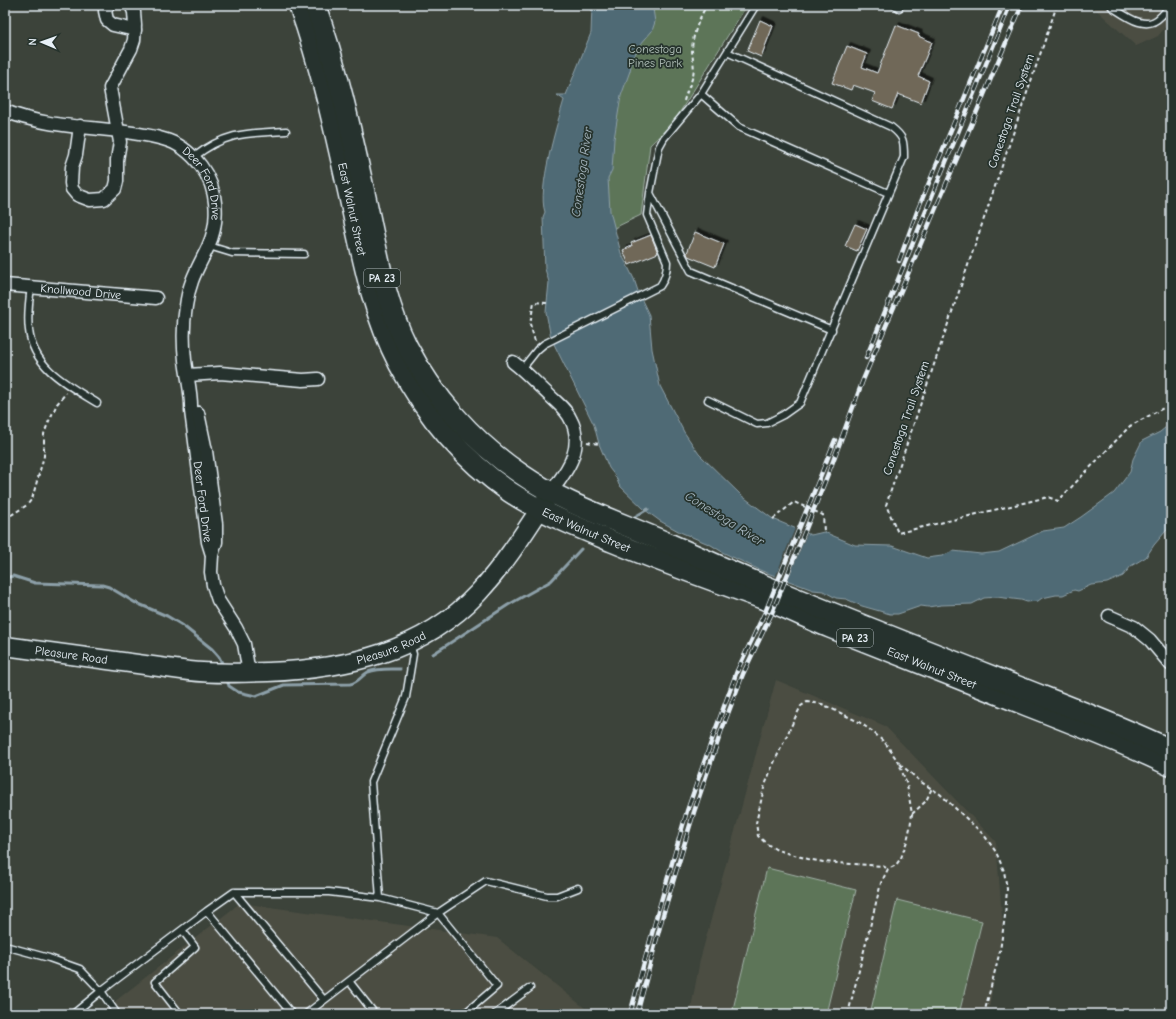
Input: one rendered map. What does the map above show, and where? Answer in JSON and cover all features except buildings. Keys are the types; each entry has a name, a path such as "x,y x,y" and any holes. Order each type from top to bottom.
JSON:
{"main road":[{"name":"East Walnut Street","path":"299,5 328,100 372,298 384,332 406,377 426,409 454,444 469,459 495,481 511,492 573,526 652,558 765,600 1171,766"},
{"name":"East Walnut Street","path":"315,5 342,96 387,294 405,342 418,366 432,387 468,429 508,465 551,492 581,507 761,584 1090,715 1171,750"}],"street":[{"path":"108,5 105,11 107,20 113,25 135,30"},
{"path":"80,126 76,155 72,167 72,189 77,195 90,200 104,199 115,189 117,181 117,160 120,142 110,88 131,50 135,30 134,12 131,5"},
{"name":"Deer Ford Drive","path":"5,111 21,118 140,133 164,139 184,149 194,157 205,172 211,185 215,201 214,227 209,246 195,272 189,288 186,305 184,344 192,400 191,411 208,542 212,555 211,572 216,593 222,607 236,628 244,644 249,673"},
{"name":"Knollwood Drive","path":"5,285 156,298"},
{"name":"Pleasure Road","path":"5,646 189,671 249,673 330,666 367,658 409,643 433,631 447,621 477,594 504,561 568,468 574,455 576,441 572,420 563,408 517,366"},
{"path":"188,375 220,373 303,380 318,379"},
{"path":"1109,616 1134,628 1150,640 1171,664"}],"lane":[{"path":"517,366 544,344 642,296 660,286 664,280 667,268 666,257 647,215 659,147 664,138 700,94 756,5"},
{"path":"1111,5 1135,21 1149,23 1159,19 1170,5"},
{"path":"708,400 757,424 767,423 783,415 800,403 904,157 904,143 901,134 891,127 727,52"},
{"path":"700,94 739,127 888,193"},
{"path":"194,157 212,144 234,136 248,133 286,130"},
{"path":"650,193 691,271 832,330"},
{"path":"209,246 232,253 304,254"},
{"path":"30,287 28,315 29,330 32,344 39,358 49,371 70,387 97,403"},
{"path":"380,898 371,782 406,697 413,654 409,643"},
{"path":"306,1014 438,913 486,881 552,896 557,896 578,888"},
{"path":"234,892 324,1000"},
{"path":"73,1014 101,991 234,892 329,892 380,898 438,913 497,986 464,1014"},
{"path":"207,911 292,1014"},
{"path":"180,1014 156,982 195,947 182,930"},
{"path":"5,946 49,958 80,969 101,991 117,1014"},
{"path":"349,981 375,1014"},
{"path":"495,1014 530,988"}],"path":[{"path":"688,110 683,102 685,94 691,84 694,72 692,49 696,28 707,5"},
{"name":"Conestoga Trail System","path":"1057,5 886,505 898,533 1048,497 1058,501 1130,426 1167,406 1171,399"},
{"path":"537,350 530,324 534,302 547,303"},
{"path":"5,519 27,505 32,499 44,456 44,434 57,404 70,387"},
{"path":"773,519 794,502 823,514 824,532"},
{"path":"888,869 883,866 823,862 777,850 758,836 756,823 764,788 772,767 801,706 807,702 822,704 869,728 886,744 899,763 921,782 940,794 984,835 996,852 1004,871 1007,889 1005,916 1000,951 984,1014"},
{"path":"848,1014 881,883 888,869 896,865 901,858 907,841 912,814 907,786 899,763"},
{"path":"912,814 926,801 932,788"}],"shaded area":[{"path":"1091,5 1171,5 1171,20 1158,36 1136,46"},
{"path":"776,680 885,726 996,842 1003,929 988,1014 690,1014 700,960"},
{"path":"240,903 497,938 592,1014 99,1014"}],"green space":[{"name":"Conestoga Pines Park","path":"612,5 747,5 673,123 650,145 641,215 581,244"},
{"path":"767,868 856,890 826,1014 751,1014 733,1009"},
{"path":"897,900 982,921 959,1014 870,1014"}],"water":[{"name":"Conestoga River","path":"592,5 656,5 653,9 655,22 652,31 640,45 632,60 630,71 621,96 614,139 612,170 608,178 610,211 621,253 649,315 652,349 660,386 684,432 699,454 742,496 773,519 811,535 824,532 855,545 892,546 927,558 942,556 953,551 981,554 999,552 1043,531 1064,528 1114,493 1130,472 1133,459 1142,441 1160,432 1171,423 1171,525 1146,557 1131,566 1123,576 1107,583 1091,585 1078,591 1074,590 1063,595 1042,598 1038,601 1027,602 997,597 984,598 972,604 928,607 921,606 898,614 890,614 862,606 846,599 836,598 823,591 813,590 762,571 724,553 711,545 680,532 660,521 645,510 619,485 616,477 609,468 599,444 594,425 551,338 546,312 549,282 545,269 543,217 545,212 543,202 549,157 564,100 557,95 566,95 591,33"}],"pier":[{"path":"796,526 808,531 787,582 775,578"}],"waterway":[{"path":"631,519 648,509"},
{"path":"433,654 508,605 551,581 581,549"},
{"path":"5,578 13,576 35,583 102,585 109,587 134,602 167,616 182,625 212,649 219,657 224,667"},
{"path":"227,680 229,686 238,692 256,696 284,685 350,684 368,672 384,669 400,669"}],"railway":[{"path":"899,261 918,209 1003,5"},
{"path":"866,358 1010,5"},
{"path":"637,1014 663,915 694,812 721,732 743,674 772,613 832,464 863,380 1022,5"},
{"path":"630,1014 687,811 715,731 737,671 766,610 835,440"}]}
